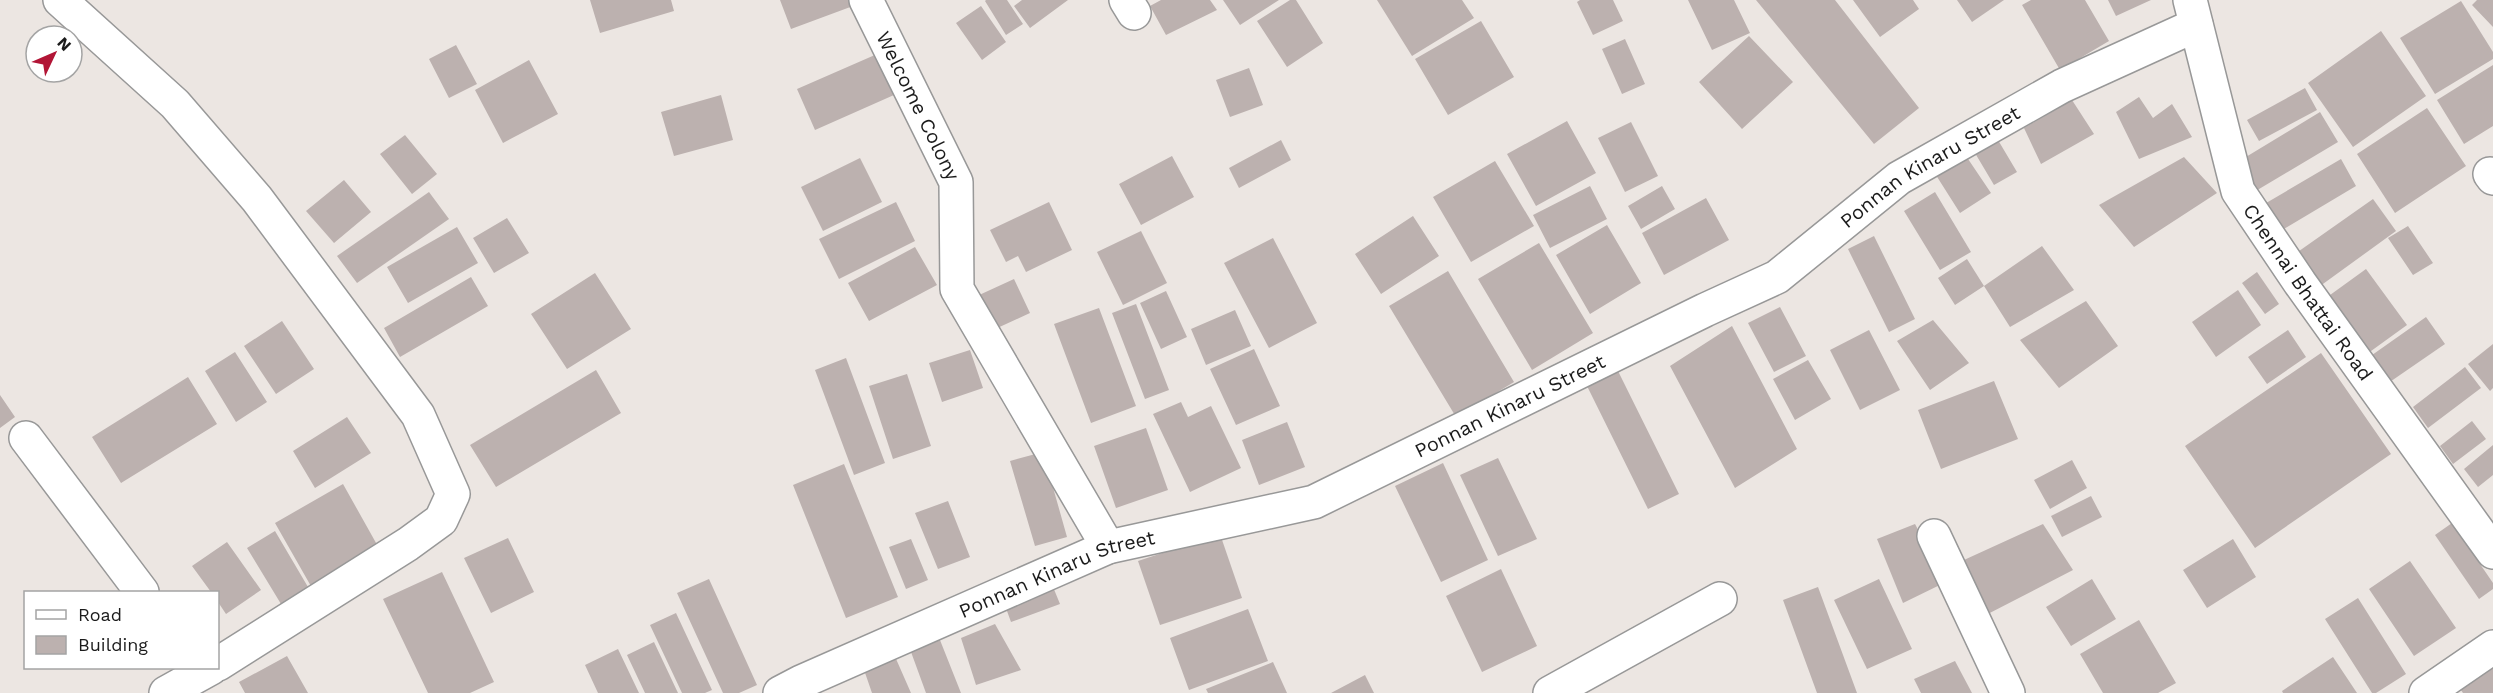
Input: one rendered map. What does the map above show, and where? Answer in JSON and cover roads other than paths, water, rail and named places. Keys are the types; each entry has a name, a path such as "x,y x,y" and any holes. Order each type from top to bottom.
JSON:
{"street":[{"path":"60,0 175,104 257,199 418,414 453,494 441,520 425,532 219,661"},
{"name":"Welcome Colony","path":"866,0 956,182 957,289 1108,547"},
{"name":"Ponnan Kinaru Street","path":"795,689 1108,547 1314,502 1777,277 1899,178 2193,13"},
{"name":"Chennai Bhattai Road","path":"2193,13 2238,191 2300,283 2493,552"},
{"path":"26,438 141,591"},
{"path":"1934,536 2008,693"},
{"path":"1550,693 1720,599"},
{"path":"2426,693 2493,647"},
{"path":"166,693 205,669"}]}
